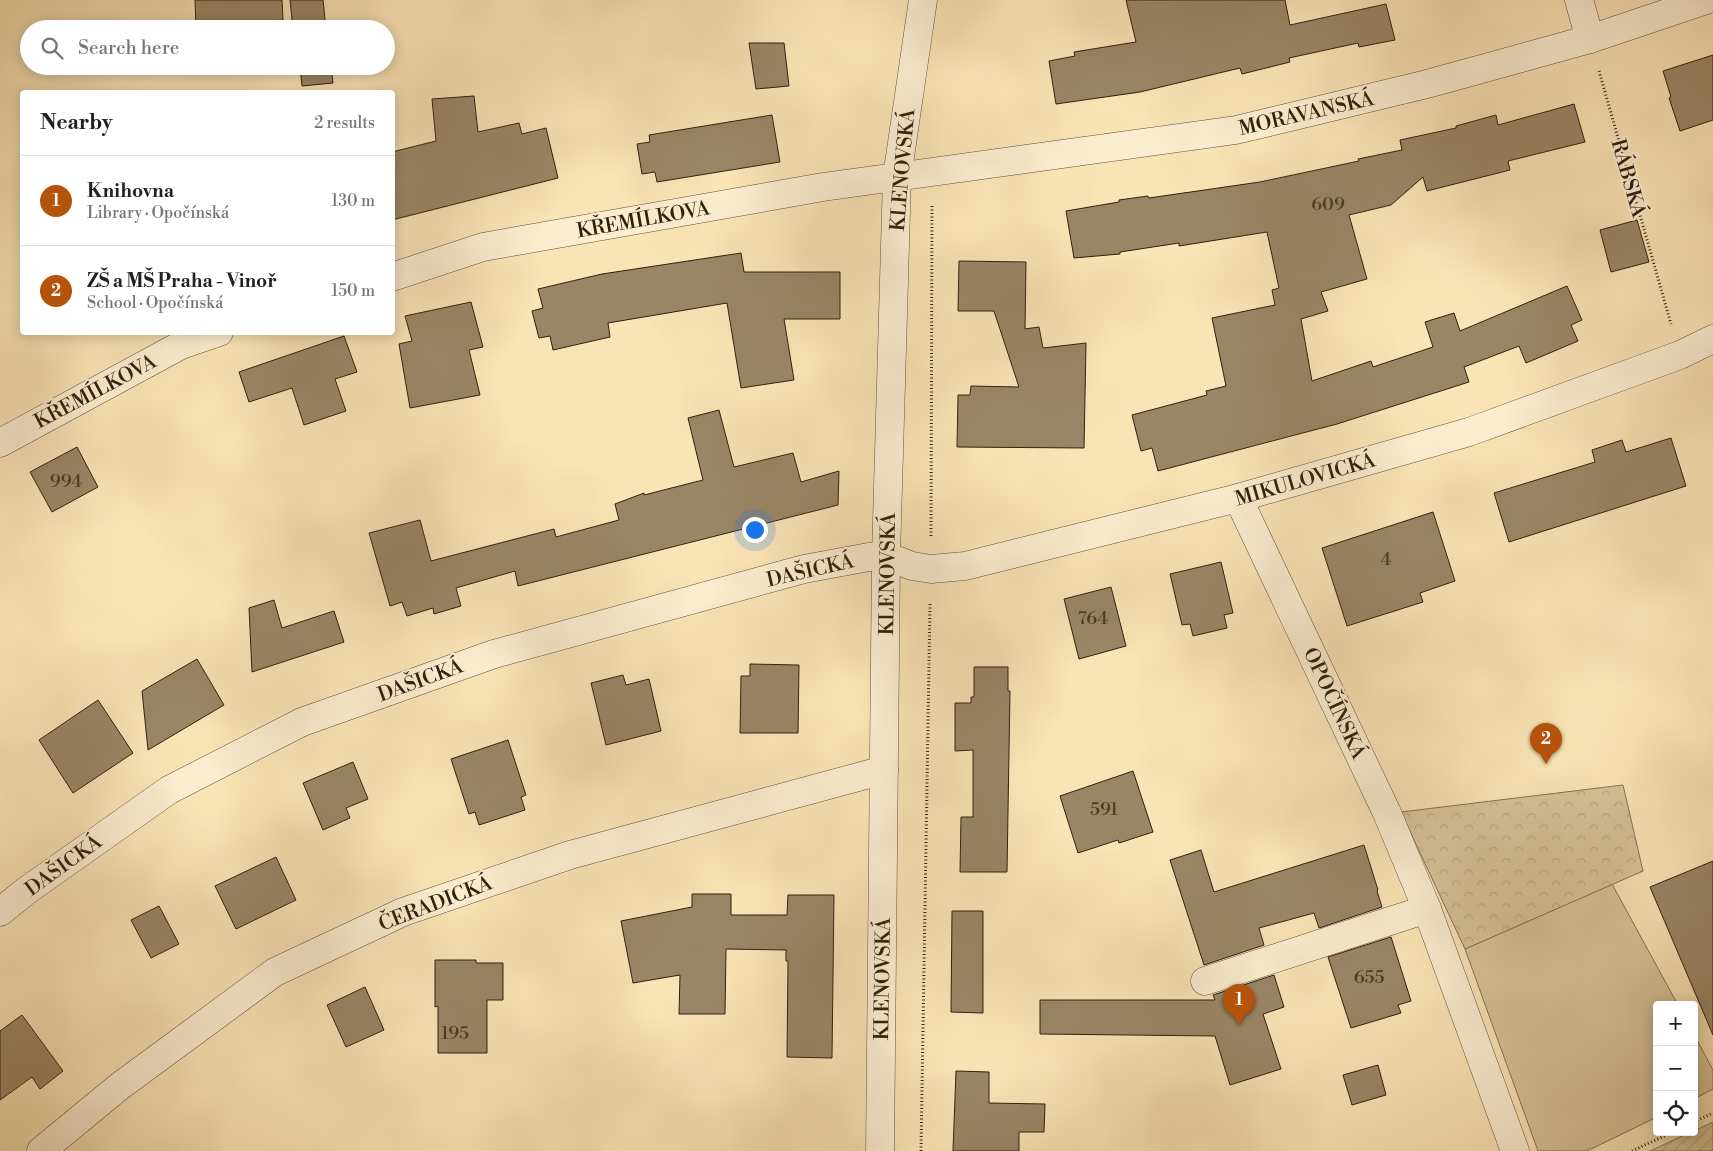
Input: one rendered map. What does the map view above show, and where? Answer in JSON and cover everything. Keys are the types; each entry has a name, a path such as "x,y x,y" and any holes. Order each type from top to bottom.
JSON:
{"street":[{"name":"KLENOVSKÁ","path":"880,1151 886,556 897,177 923,0"},
{"path":"1579,0 1590,39"},
{"name":"MORAVANSKÁ","path":"897,177 1236,130 1427,84 1590,39 1706,0"},
{"name":"KŘEMÍLKOVA","path":"395,275 483,248 813,189 897,177"},
{"name":"KŘEMÍLKOVA","path":"0,443 180,345 210,335"},
{"name":"MIKULOVICKÁ","path":"886,556 912,566 931,569 966,566 1238,498 1469,432 1680,355 1713,339"},
{"name":"OPOČÍNSKÁ","path":"1238,498 1387,813 1427,909 1515,1151"},
{"name":"DAŠICKÁ","path":"0,912 26,891 169,790 302,722 494,654 804,569 869,557 886,556"},
{"name":"ČERADICKÁ","path":"41,1151 120,1086 275,972 395,916 570,855 884,770"},
{"path":"1205,982 1427,909"}],"path":[{"name":"RÁBSKÁ","path":"1590,39 1680,355"},
{"path":"921,1151 931,569 932,173"},
{"path":"1698,1120 1713,1113"},
{"path":"1632,1151 1664,1136"}],"green space":[{"path":"1623,785 1643,871 1465,949 1401,812"},
{"path":"1612,884 1676,1001 1653,1001 1653,1119 1587,1151 1538,1151 1465,949"},
{"path":"1698,1042 1713,1070 1713,1089 1698,1097"},
{"path":"1713,1122 1713,1151 1650,1151 1682,1136 1698,1136 1698,1129"}],"building":[{"path":"195,0 282,0 283,20 196,20"},
{"path":"290,0 323,0 325,20 292,20"},
{"path":"1126,0 1285,0 1290,25 1386,4 1395,40 1359,47 1358,43 1289,58 1290,62 1242,74 1240,68 1140,92 1056,104 1049,61 1075,56 1074,52 1136,42"},
{"path":"749,43 784,43 789,86 756,89"},
{"path":"1713,55 1713,120 1680,131 1669,98 1671,97 1663,71"},
{"path":"301,75 332,75 333,83 302,86"},
{"path":"474,96 478,132 519,123 522,134 546,128 558,178 395,219 395,151 436,141 432,99"},
{"path":"1574,104 1585,142 1508,161 1510,170 1427,191 1423,177 1391,205 1349,215 1367,279 1321,292 1328,311 1301,319 1312,381 1371,361 1373,367 1433,347 1425,322 1454,313 1460,331 1567,286 1582,320 1571,325 1578,341 1526,363 1519,346 1464,367 1469,382 1337,424 1158,471 1152,448 1141,451 1132,415 1207,395 1206,391 1226,386 1212,318 1275,305 1272,290 1279,288 1267,232 1179,246 1179,243 1120,252 1120,254 1074,258 1066,211 1119,202 1119,200 1148,196 1149,198 1260,182 1402,150 1400,140 1456,128 1456,126 1496,115 1498,125"},
{"path":"772,115 780,162 657,182 655,172 642,174 637,144 650,142 649,135"},
{"path":"1637,220 1649,262 1611,272 1600,230"},
{"path":"741,253 744,272 840,272 840,319 784,319 794,380 741,388 727,303 608,323 610,337 553,350 550,336 539,338 532,311 543,308 538,289 602,274"},
{"path":"959,261 1026,262 1025,329 1039,327 1043,348 1086,343 1084,448 957,447 958,395 970,395 971,386 1019,387 994,311 958,311"},
{"path":"471,302 483,347 469,350 480,395 410,408 399,344 412,341 405,316"},
{"path":"344,336 357,372 335,379 346,411 304,425 292,388 249,402 239,372"},
{"path":"719,410 734,467 793,453 801,482 839,471 838,505 518,586 515,571 456,588 461,606 434,614 433,608 407,616 402,602 390,606 369,533 420,520 431,561 554,529 556,537 619,520 615,504 644,493 644,495 703,480 688,418"},
{"path":"1671,438 1686,486 1509,542 1494,493 1595,462 1592,450 1622,440 1626,452"},
{"path":"77,447 98,487 52,512 30,472"},
{"path":"1433,512 1455,581 1420,593 1423,602 1347,626 1322,548"},
{"path":"1221,562 1233,613 1224,615 1227,628 1193,636 1190,624 1182,625 1170,574"},
{"path":"1111,587 1126,646 1079,659 1064,599"},
{"path":"274,600 282,628 334,611 344,642 252,672 249,608"},
{"path":"197,659 224,705 148,750 142,691"},
{"path":"750,664 799,665 798,733 740,733 741,676 750,676"},
{"path":"974,667 1008,667 1008,691 1010,691 1007,872 960,872 961,817 973,817 973,750 955,751 955,703 971,703 971,697 974,697"},
{"path":"623,675 626,685 649,679 661,731 606,745 591,683"},
{"path":"98,700 133,753 73,793 39,740"},
{"path":"508,740 526,795 521,797 525,810 479,825 475,812 469,814 451,759"},
{"path":"353,762 368,799 346,808 350,818 323,830 303,783"},
{"path":"1133,771 1153,832 1119,843 1118,840 1078,853 1060,796"},
{"path":"1364,845 1382,907 1319,928 1314,913 1259,928 1264,945 1204,965 1170,860 1201,850 1214,892"},
{"path":"276,857 296,900 236,929 215,886"},
{"path":"1713,861 1713,1035 1650,887"},
{"path":"692,894 731,894 731,915 787,915 788,895 834,895 832,1058 787,1057 788,961 786,961 786,950 726,949 725,1014 679,1014 680,975 633,983 621,921 692,907"},
{"path":"159,906 179,944 151,958 131,920"},
{"path":"952,911 983,911 983,1013 951,1012"},
{"path":"1391,937 1411,1001 1398,1005 1401,1013 1351,1028 1328,957"},
{"path":"435,960 476,960 476,963 503,963 503,1000 487,1000 487,1053 438,1053 438,1006 435,1007"},
{"path":"1274,975 1284,1007 1263,1014 1281,1069 1230,1085 1215,1036 1040,1034 1040,1000 1215,1000 1213,995"},
{"path":"365,987 384,1030 346,1047 327,1005"},
{"path":"22,1015 63,1071 40,1089 32,1077 0,1100 0,1031"},
{"path":"1378,1065 1386,1095 1352,1105 1343,1075"},
{"path":"956,1071 989,1072 989,1103 1045,1104 1044,1132 1019,1132 1019,1151 953,1151"}],"place":[{"name":"ZŠ a MŠ Praha - Vinoř","path":"1546,764"},
{"name":"Knihovna","path":"1239,1025"}]}
